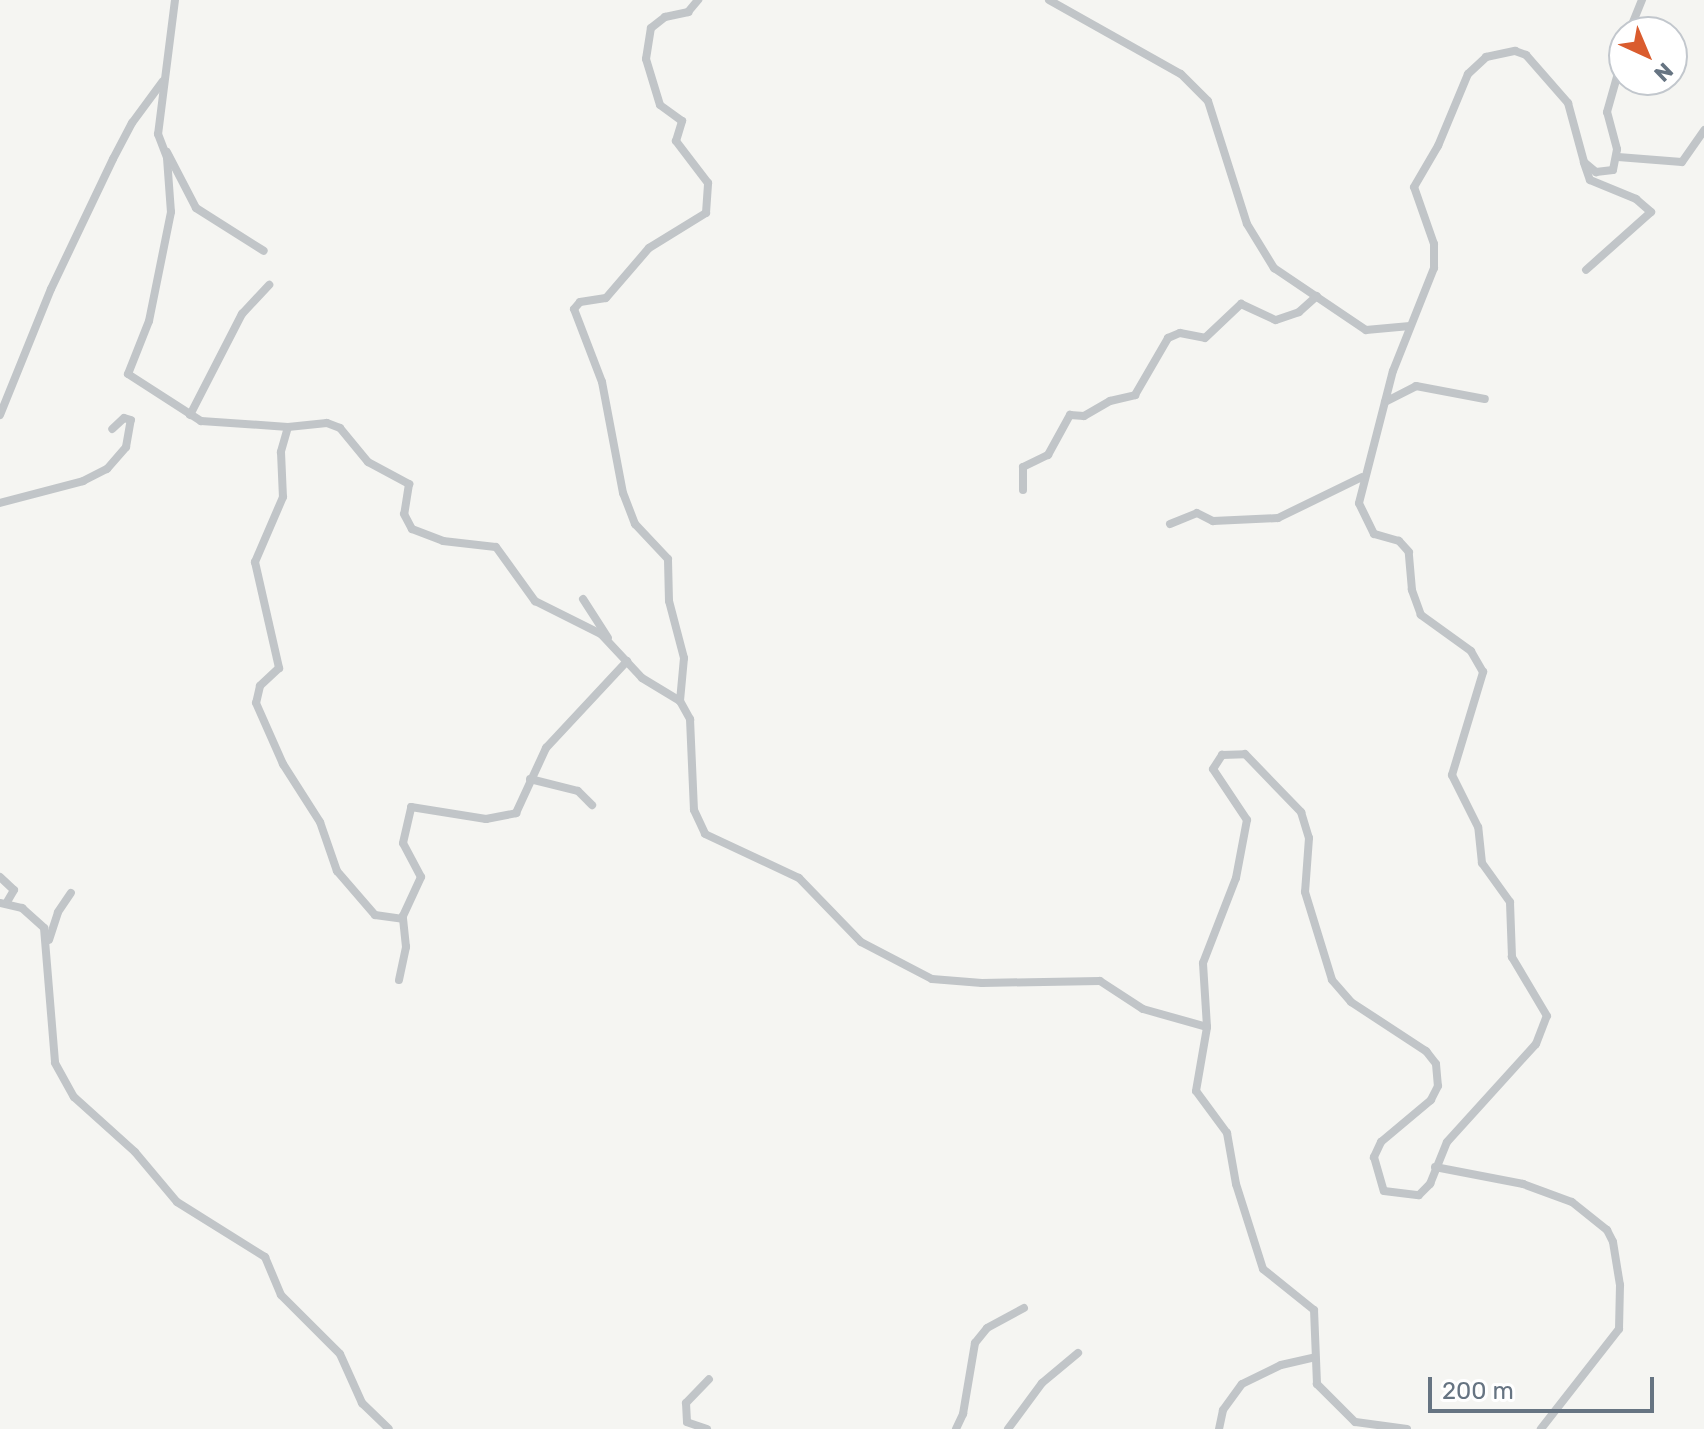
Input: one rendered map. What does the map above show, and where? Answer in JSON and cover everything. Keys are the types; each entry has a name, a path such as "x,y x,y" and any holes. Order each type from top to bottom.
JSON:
{"street":[{"path":"175,0 163,81 159,142 167,158 171,212 149,321 128,374 190,415 218,425 288,427 327,423 340,428 368,462 409,484 404,514 412,529 443,541 490,544 535,601 610,643"},
{"path":"680,701 684,658 669,601 668,556 641,532 626,501 602,382 574,309 580,302 606,298 649,248 706,213 708,183 676,141 682,121 660,105 646,59 651,28 665,17 688,12 698,0"},
{"path":"1049,0 1190,82 1216,118 1257,246 1274,268 1366,330 1410,326"},
{"path":"1407,1429 1371,1428 1343,1413 1314,1379 1314,1310 1263,1269 1236,1184 1227,1133 1196,1091 1207,1027 1203,963 1234,887 1247,820 1213,769 1222,755 1237,751 1301,812 1309,838 1305,892 1332,980 1351,1002 1426,1051 1436,1064 1438,1086 1431,1100 1377,1148 1374,1164 1379,1183 1388,1193 1419,1195 1430,1184 1447,1142 1536,1044 1547,1016 1512,957 1510,902 1482,863 1478,827 1452,775 1483,672 1471,651 1421,615 1412,590 1409,552 1399,541 1374,534 1363,516 1362,477 1410,326 1436,260 1414,187 1438,146 1461,85 1478,63 1501,52 1526,55 1568,103 1590,180 1636,199 1651,212 1586,270"},
{"path":"0,415 51,289 113,159 137,114 163,81"},
{"path":"1584,162 1603,174 1613,170 1618,157 1606,121 1613,96"},
{"path":"1618,157 1682,162 1704,130"},
{"path":"159,142 176,162 196,208 264,251"},
{"path":"190,415 242,314 269,285"},
{"path":"1023,490 1023,467 1039,463 1052,450 1069,417 1135,395 1174,334 1205,338 1241,304 1280,319 1317,296"},
{"path":"1385,402 1416,386 1485,399"},
{"path":"0,503 83,481 107,469 126,447 131,420 124,418 112,429"},
{"path":"288,427 281,452 283,499 255,562 279,668 260,686 256,703 283,764 320,822 337,871 375,915 403,919"},
{"path":"1170,524 1197,513 1215,521 1278,518 1362,477"},
{"path":"583,599 610,643 642,678 680,701 690,719 694,810 705,834 799,878 861,942 936,980 1100,981 1128,1001 1207,1027"},
{"path":"399,980 406,947 403,919 421,877 403,843 411,807 500,818 517,811 550,743 627,661"},
{"path":"530,779 578,791 592,805"},
{"path":"0,877 14,890 3,903 37,918 49,941"},
{"path":"71,893 58,912 49,941 55,1063 79,1103 130,1147 177,1202 269,1261 281,1295 340,1354 362,1403 389,1429"},
{"path":"1435,1167 1523,1184 1572,1202 1607,1230 1613,1242 1620,1285 1619,1329 1541,1429"},
{"path":"956,1429 963,1414 975,1343 987,1328 1024,1308"},
{"path":"1008,1429 1042,1383 1078,1353"},
{"path":"1219,1429 1232,1396 1242,1384 1281,1365 1312,1358"},
{"path":"707,1429 687,1422 686,1403 709,1379"}]}
